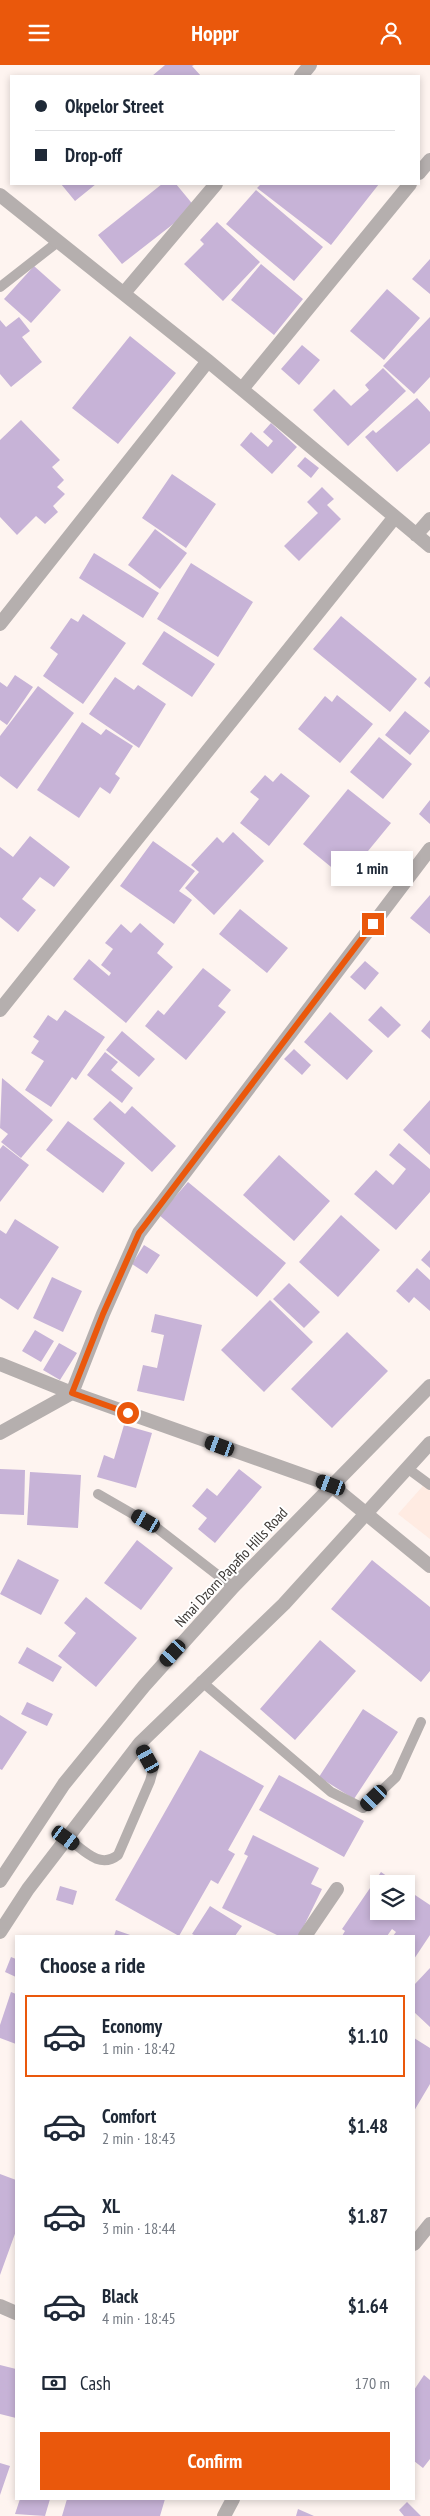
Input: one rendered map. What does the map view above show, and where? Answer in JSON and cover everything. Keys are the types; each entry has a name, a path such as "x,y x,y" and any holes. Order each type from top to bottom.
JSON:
{"street":[{"path":"302,75 310,65"},
{"path":"420,172 430,160"},
{"path":"124,293 215,185"},
{"path":"242,389 409,185"},
{"path":"0,195 208,361 394,519 430,546"},
{"path":"0,624 208,361"},
{"path":"0,1010 394,519"},
{"path":"416,535 430,519"},
{"path":"0,1433 72,1393 103,1314 139,1233 430,849"},
{"path":"0,1364 72,1393 331,1485 430,1565"},
{"name":"Nmai Dzorn Papafio Hills Road","path":"0,1879 64,1784 144,1686 232,1587 430,1386"},
{"path":"0,1932 28,1889 140,1743 201,1681 284,1603 430,1443"},
{"path":"306,1935 337,1889"},
{"path":"415,2243 430,2224"},
{"path":"0,2305 15,2312"},
{"path":"224,2516 232,2500"}],"lane":[{"path":"0,287 59,241"},
{"path":"407,1468 430,1485"},
{"path":"98,1494 157,1528 232,1587"},
{"path":"201,1681 331,1792 364,1808 396,1777 421,1722"},
{"path":"66,1838 100,1862 111,1861 118,1855 153,1770 140,1743"}],"shaded area":[{"path":"430,1478 430,1539 398,1514"}],"building":[{"path":"165,65 194,65 192,66 200,75 153,75"},
{"path":"62,185 95,185 75,201"},
{"path":"161,185 177,185 195,207 122,264 98,235"},
{"path":"260,185 378,185 331,245 257,188"},
{"path":"256,190 323,247 294,281 226,224"},
{"path":"217,222 260,262 223,301 184,264 204,244 200,240"},
{"path":"430,259 430,294 412,279"},
{"path":"261,264 303,299 274,335 231,300"},
{"path":"34,266 61,290 31,323 4,299"},
{"path":"387,289 420,318 384,360 350,331"},
{"path":"19,317 30,331 22,337 42,362 11,387 0,374 0,320 6,327"},
{"path":"430,317 430,377 414,394 383,366"},
{"path":"130,336 176,373 118,444 72,408"},
{"path":"302,345 320,360 299,385 281,369"},
{"path":"383,368 406,391 348,446 313,410 334,389 351,406 369,390 365,385"},
{"path":"417,398 430,412 430,443 397,472 365,437 373,430 376,433"},
{"path":"21,420 60,460 52,467 64,480 57,487 65,494 53,506 58,512 45,524 36,516 17,535 0,517 0,440"},
{"path":"271,423 297,447 272,474 240,445 251,432 268,447 273,441 263,432"},
{"path":"305,457 319,468 311,478 297,466"},
{"path":"172,474 216,504 186,548 142,518"},
{"path":"322,487 334,499 327,505 341,519 299,561 284,546 318,513 307,502"},
{"path":"155,529 187,553 160,589 128,565"},
{"path":"94,553 159,593 143,618 79,578"},
{"path":"191,563 253,602 218,657 157,619"},
{"path":"83,614 126,643 83,704 43,676 58,654 50,648 71,618 78,622"},
{"path":"341,616 417,679 390,712 313,649"},
{"path":"164,631 215,664 192,697 142,664"},
{"path":"15,675 33,687 7,725 0,720 0,682 7,687"},
{"path":"430,676 430,688 424,683"},
{"path":"115,677 134,690 138,685 166,704 139,748 89,714"},
{"path":"38,686 74,713 17,789 0,776 0,736"},
{"path":"337,695 373,724 340,763 298,729 325,696 332,702"},
{"path":"405,711 430,731 410,755 385,735"},
{"path":"82,722 101,735 106,729 133,746 115,774 120,778 110,794 100,787 79,818 37,790"},
{"path":"379,737 412,764 383,799 350,772"},
{"path":"281,773 310,796 269,846 240,823 259,799 250,792 265,775 273,782"},
{"path":"348,789 391,823 359,862 350,854 336,871 303,844"},
{"path":"430,800 430,824 419,814"},
{"path":"233,832 264,861 214,915 185,888 199,872 191,865 217,837 223,843"},
{"path":"30,836 70,867 54,887 40,877 22,899 36,910 18,932 0,917 0,847 13,857"},
{"path":"153,841 195,871 179,891 192,900 174,924 120,886"},
{"path":"430,895 430,934 410,918"},
{"path":"240,909 288,948 267,973 219,934"},
{"path":"140,923 164,944 157,953 173,967 126,1023 73,979 89,959 109,976 111,973 101,965 113,949 105,943 121,924 131,933"},
{"path":"365,961 379,973 365,990 350,977"},
{"path":"203,968 231,990 218,1006 226,1012 186,1060 145,1026 158,1010 164,1015"},
{"path":"381,1006 401,1025 388,1038 368,1020"},
{"path":"65,1010 105,1037 76,1080 72,1077 51,1107 25,1090 44,1061 31,1053 39,1041 33,1037 48,1015 57,1021"},
{"path":"330,1012 373,1051 347,1080 304,1042"},
{"path":"430,1020 430,1039 421,1031"},
{"path":"122,1031 155,1059 139,1077 106,1050"},
{"path":"294,1049 311,1065 302,1075 284,1059"},
{"path":"105,1052 118,1062 111,1070 133,1088 122,1103 87,1075"},
{"path":"2,1078 53,1120 21,1158 1,1142 8,1134 0,1128"},
{"path":"430,1100 430,1155 403,1130"},
{"path":"110,1101 125,1114 132,1106 176,1146 152,1172 93,1119"},
{"path":"68,1121 125,1163 103,1193 46,1150"},
{"path":"399,1143 430,1169 430,1192 396,1230 354,1194 376,1170 393,1185 406,1169 389,1155"},
{"path":"3,1145 29,1165 0,1202 0,1149"},
{"path":"279,1155 330,1201 294,1241 243,1195"},
{"path":"188,1182 286,1263 257,1297 159,1215"},
{"path":"341,1215 380,1250 338,1297 299,1262"},
{"path":"15,1219 59,1247 18,1310 0,1298 0,1230 6,1234"},
{"path":"144,1245 160,1255 147,1274 132,1264"},
{"path":"430,1250 430,1268 421,1260"},
{"path":"417,1268 430,1280 430,1311 414,1297 409,1303 396,1291"},
{"path":"52,1277 82,1291 63,1332 33,1318"},
{"path":"289,1283 320,1312 304,1328 273,1299"},
{"path":"270,1300 313,1342 264,1392 221,1350"},
{"path":"155,1314 202,1325 184,1401 137,1391 143,1365 157,1368 164,1335 151,1332"},
{"path":"35,1330 54,1341 41,1362 22,1351"},
{"path":"347,1332 388,1371 332,1428 291,1389"},
{"path":"59,1343 77,1353 60,1380 43,1370"},
{"path":"124,1425 152,1433 136,1488 97,1477 104,1455 114,1459"},
{"path":"0,1469 25,1470 24,1515 0,1514"},
{"path":"239,1469 262,1487 215,1543 198,1529 207,1518 192,1506 207,1488 217,1496"},
{"path":"30,1472 81,1475 78,1528 27,1525"},
{"path":"137,1540 173,1568 141,1610 104,1583"},
{"path":"18,1559 59,1580 41,1615 0,1594"},
{"path":"372,1560 430,1607 430,1671 421,1682 331,1609"},
{"path":"86,1597 137,1638 96,1687 58,1656 76,1633 64,1623"},
{"path":"320,1640 356,1671 295,1740 260,1709"},
{"path":"27,1647 62,1667 53,1682 18,1663"},
{"path":"27,1702 53,1714 47,1726 21,1714"},
{"path":"363,1709 398,1732 354,1799 319,1777"},
{"path":"0,1715 27,1732 2,1770 0,1769"},
{"path":"200,1750 264,1786 228,1850 235,1854 218,1884 211,1880 180,1935 115,1900"},
{"path":"279,1775 364,1821 344,1857 259,1810"},
{"path":"253,1835 319,1868 311,1884 322,1889 299,1935 277,1935 222,1908 248,1856 244,1854"},
{"path":"60,1886 77,1891 73,1905 56,1900"},
{"path":"370,1888 370,1920 415,1920 415,1895 430,1905 430,1935 415,1958 415,1935 394,1935 396,1932 392,1929 388,1935 343,1935 345,1931 342,1929"},
{"path":"210,1906 242,1926 236,1935 192,1934"},
{"path":"116,1930 130,1935 114,1935"},
{"path":"11,1957 15,1959 15,1977 5,1972"},
{"path":"430,1968 430,2027 415,2013 415,1984"},
{"path":"11,1992 15,1994 15,2044 0,2038 0,2025"},
{"path":"415,2039 430,2048 430,2084 415,2109"},
{"path":"0,2174 15,2180 15,2234 0,2275"},
{"path":"0,2365 15,2369 15,2418 0,2414"},
{"path":"424,2375 430,2380 430,2459 423,2468 415,2462 415,2388"},
{"path":"0,2463 10,2466 0,2495"},
{"path":"20,2500 50,2500 45,2516 15,2514"},
{"path":"67,2500 165,2500 160,2516 62,2516"},
{"path":"407,2502 421,2516 404,2516 399,2510"},
{"path":"298,2509 314,2516 296,2516"}],"route":[{"path":"128,1413 72,1393 103,1314 139,1233 373,924"}]}
